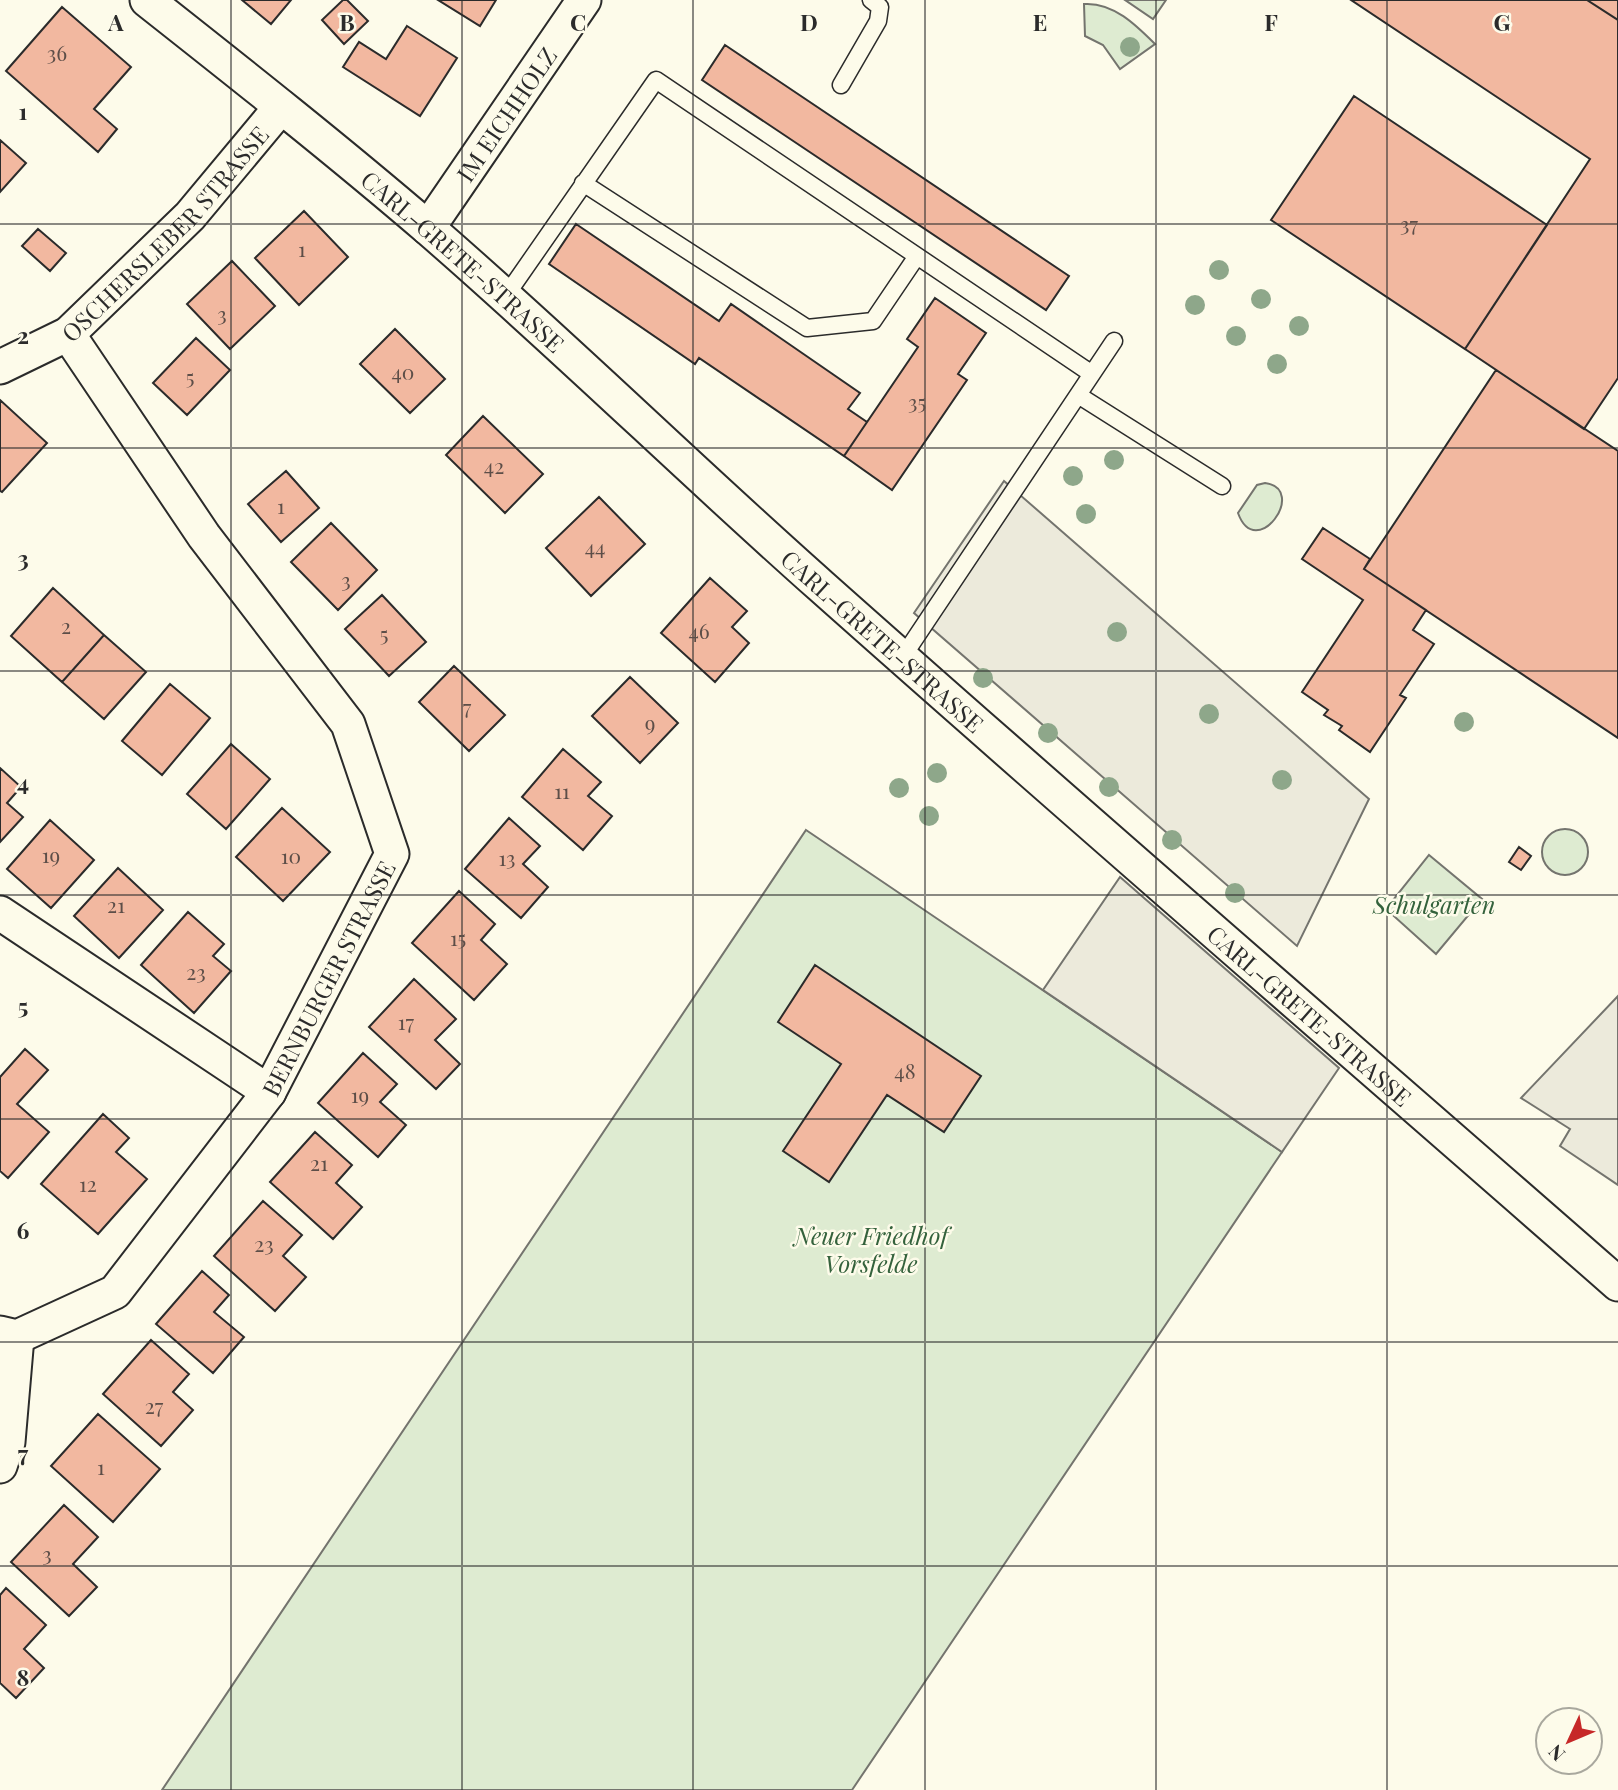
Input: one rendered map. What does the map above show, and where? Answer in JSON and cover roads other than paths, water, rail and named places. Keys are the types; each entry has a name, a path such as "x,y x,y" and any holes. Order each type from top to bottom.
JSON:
{"street":[{"name":"CARL-GRETE-STRASSE","path":"147,0 428,228 722,498 902,658 1618,1284"},
{"name":"IM EICHHOLZ","path":"428,228 584,0"},
{"name":"OSCHERSLEBER STRASSE","path":"0,367 68,334 190,216 281,107"},
{"name":"BERNBURGER STRASSE","path":"8,1335 115,1292 269,1092 392,854 348,724 204,536 68,334"},
{"path":"0,913 269,1092"},
{"path":"0,1466 8,1441 8,1335"}],"lane":[{"path":"841,85 878,21 880,7 871,0"},
{"path":"505,297 656,80 1092,373"},
{"path":"583,183 807,328 873,321 917,256"},
{"path":"902,658 1114,341"},
{"path":"1078,395 1222,486"}],"park label":[{"name":"Schulgarten","path":"1434,904"},
{"name":"Neuer Friedhof Vorsfelde","path":"871,1249"}]}
